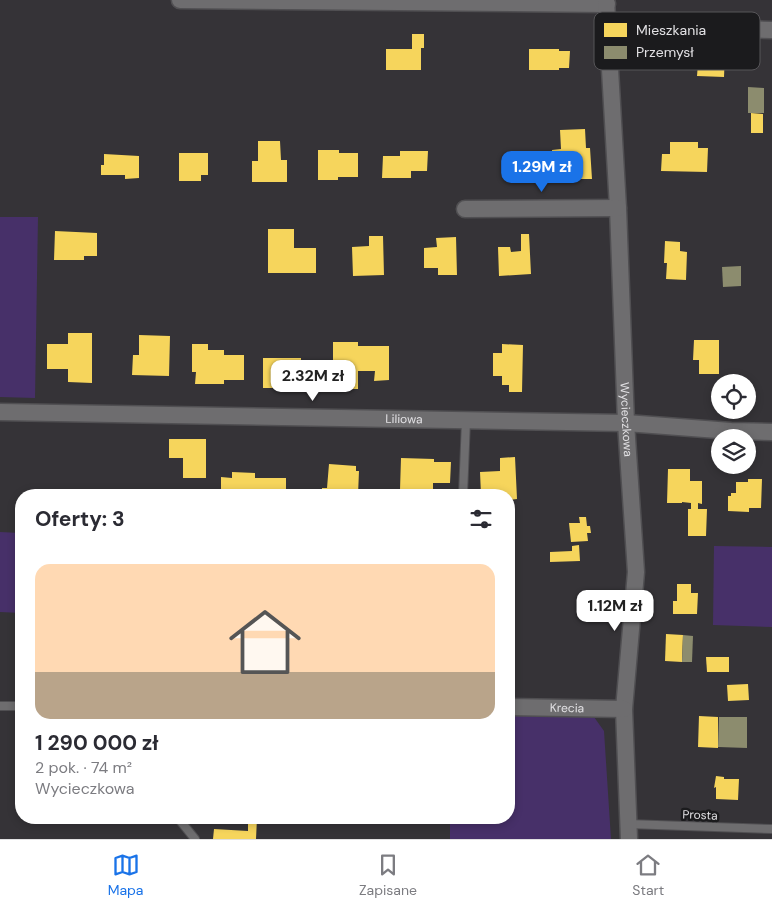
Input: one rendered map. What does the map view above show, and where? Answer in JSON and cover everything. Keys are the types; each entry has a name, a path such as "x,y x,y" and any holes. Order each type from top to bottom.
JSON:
{"street":[{"path":"180,0 606,2"},
{"name":"Wycieczkowa","path":"610,70 626,423 636,572 624,709 628,832"},
{"path":"465,209 618,208"},
{"name":"Liliowa","path":"0,412 626,423 731,431 772,432"},
{"name":"Krecia","path":"515,707 624,709"}],"lane":[{"path":"463,489 466,420"},
{"path":"0,706 15,706"},
{"path":"183,824 195,839"},
{"name":"Prosta","path":"628,832 772,829"}],"shaded area":[{"path":"0,217 38,217 35,398 0,397"},
{"path":"0,532 15,533 15,613 0,612"},
{"path":"714,546 772,547 772,627 713,625"},
{"path":"515,714 594,717 604,731 611,839 450,839 450,824 515,824"}],"building: Mieszkania":[{"path":"412,34 424,34 424,48 421,48 421,70 386,70 386,49 412,49"},
{"path":"529,49 570,51 569,68 529,70"},
{"path":"697,70 724,70 724,77 697,76"},
{"path":"751,113 763,114 763,133 751,133"},
{"path":"585,129 586,148 590,148 592,179 577,179 577,175 553,177 552,150 561,149 560,130"},
{"path":"258,141 280,141 281,160 287,160 287,182 252,182 252,161 258,161"},
{"path":"670,142 698,142 698,148 708,148 707,172 661,171 662,154 670,154"},
{"path":"318,150 339,150 339,153 358,153 358,177 318,180"},
{"path":"400,151 428,151 427,171 411,171 411,178 382,178 383,156 400,156"},
{"path":"179,153 208,153 208,175 201,175 201,181 179,181"},
{"path":"104,154 139,156 139,178 125,179 125,175 101,175 101,165 104,165"},
{"path":"268,229 294,229 294,248 316,248 316,273 268,273"},
{"path":"55,231 97,233 97,256 84,256 84,260 54,260"},
{"path":"521,234 529,234 531,274 499,276 498,247 510,247 511,252 521,251"},
{"path":"369,236 383,236 384,275 353,276 352,247 369,246"},
{"path":"456,237 457,275 438,275 438,268 424,268 424,248 437,247 436,238"},
{"path":"665,241 680,242 680,251 687,252 686,280 666,279 667,263 664,263"},
{"path":"68,333 92,333 92,383 68,382 68,369 47,369 47,344 68,344"},
{"path":"139,335 170,336 169,376 132,375 133,355 139,355"},
{"path":"694,340 719,340 719,374 699,374 699,360 693,360"},
{"path":"333,342 358,342 358,346 389,346 389,380 374,381 375,371 358,371 358,389 333,389"},
{"path":"192,344 208,344 208,350 224,350 224,355 244,355 244,380 224,380 224,384 195,384 196,372 192,372"},
{"path":"502,344 523,345 522,392 509,392 509,385 502,385 502,376 493,376 493,353 502,353"},
{"path":"263,358 301,358 301,363 315,363 314,385 301,385 301,388 263,388"},
{"path":"169,439 206,439 206,478 183,478 183,458 169,458"},
{"path":"515,457 517,499 515,499 515,489 481,489 480,472 500,471 500,458"},
{"path":"401,458 434,459 434,462 451,462 450,483 433,483 433,489 400,489"},
{"path":"329,464 356,466 356,471 359,471 358,489 322,489 327,488"},
{"path":"668,469 690,469 690,481 702,481 702,504 698,503 698,509 707,509 706,536 688,536 688,509 691,509 691,503 667,503"},
{"path":"232,472 255,473 255,478 286,478 286,489 221,489 221,477 232,478"},
{"path":"748,479 762,479 761,508 749,508 749,512 728,511 728,496 731,496 731,493 736,493 736,482 748,482"},
{"path":"579,517 586,517 587,526 590,526 591,533 587,533 588,541 571,542 569,523 580,523"},
{"path":"579,545 580,561 550,562 550,552 572,551 572,546"},
{"path":"677,584 691,584 691,593 698,593 697,614 673,614 673,601 677,601"},
{"path":"666,634 683,635 682,662 665,661"},
{"path":"706,657 729,657 729,672 707,672"},
{"path":"748,684 749,700 728,701 727,685"},
{"path":"699,716 718,717 718,748 698,747"},
{"path":"716,776 724,777 724,779 739,779 738,800 716,799 716,787 714,788"},
{"path":"248,824 257,824 256,839 213,839 214,829 248,831"}],"building: Przemysł":[{"path":"748,87 764,88 764,113 748,113"},
{"path":"741,266 741,286 723,287 722,267"},
{"path":"683,635 693,636 692,662 682,662"},
{"path":"719,717 747,717 747,748 718,747"}]}
